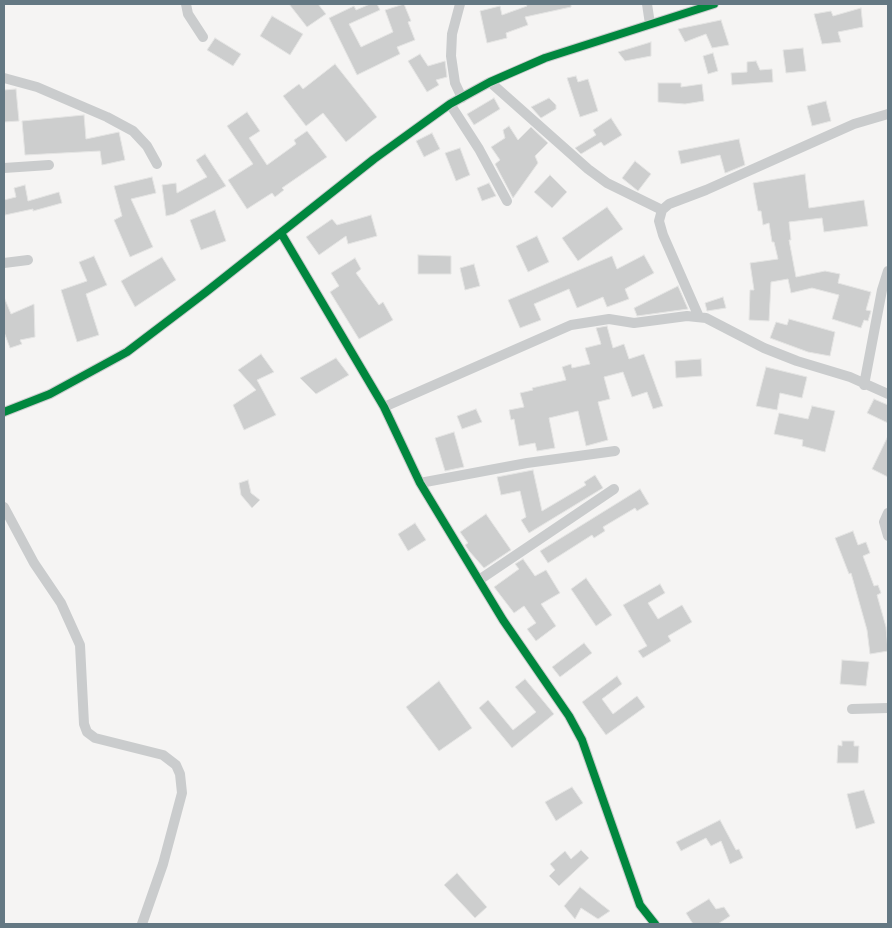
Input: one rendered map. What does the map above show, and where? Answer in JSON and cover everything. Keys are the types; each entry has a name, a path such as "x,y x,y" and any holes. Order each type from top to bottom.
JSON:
{"street":[{"path":"186,4 188,14 203,37"},
{"path":"460,4 452,34 451,56 456,83 462,98"},
{"path":"647,4 650,24"},
{"path":"4,412 50,394 127,352 374,159 450,104 490,82 545,58 714,4"},
{"path":"4,78 38,87 107,117 132,131 147,146 158,164"},
{"path":"490,82 588,169 607,183 662,210"},
{"path":"450,104 479,149 507,202"},
{"path":"699,317 662,235 659,221 662,210 669,204 706,190 854,124 888,114"},
{"path":"4,168 49,165"},
{"path":"281,233 384,407 420,483 508,627 569,716 582,740 640,905 655,924"},
{"path":"4,263 28,260"},
{"path":"864,385 883,285 888,272"},
{"path":"384,407 571,325 609,319 634,323 674,316 706,318 764,348 850,378 888,394"},
{"path":"420,483 527,463 616,450"},
{"path":"480,580 614,489"},
{"path":"4,507 34,563 61,604 80,645 84,724 87,732 95,738 163,755 176,765 180,774 182,793 162,864 142,924"},
{"path":"888,513 884,522 888,536"},
{"path":"852,709 888,708"}],"building":[{"path":"289,4 318,4 326,14 307,27"},
{"path":"370,4 377,4 380,10 349,24 361,47 393,32 385,10 404,4 411,21 408,22 415,40 397,47 400,54 357,75 329,18 354,6 356,10"},
{"path":"526,4 571,4 571,7 525,17 528,25 506,33 507,38 487,43 480,11 500,6 502,15 527,6"},
{"path":"861,8 863,27 838,32 841,42 822,44 814,14 831,11 833,16"},
{"path":"272,16 303,34 290,55 260,36"},
{"path":"721,20 729,45 712,48 706,34 685,42 678,29"},
{"path":"215,38 241,54 233,66 207,50"},
{"path":"651,42 651,56 625,61 618,52"},
{"path":"803,48 806,71 786,73 783,50"},
{"path":"713,53 718,71 708,74 703,56"},
{"path":"420,54 428,66 445,61 447,77 436,80 439,85 427,92 408,61"},
{"path":"756,61 760,70 772,69 773,82 732,85 731,73 747,72 747,62"},
{"path":"335,64 377,117 346,142 323,113 306,126 283,96 299,84 303,89"},
{"path":"576,76 578,82 588,79 598,111 580,117 567,78"},
{"path":"658,83 681,83 681,87 702,84 704,101 685,104 658,102"},
{"path":"16,89 19,121 4,122 4,90"},
{"path":"494,98 500,109 474,125 467,114"},
{"path":"549,98 556,105 556,109 541,118 531,107"},
{"path":"826,101 831,121 812,126 807,106"},
{"path":"247,112 260,131 249,138 267,165 296,144 294,140 307,131 327,157 282,188 284,190 275,197 272,193 247,209 228,180 253,164 227,126"},
{"path":"84,115 86,139 119,132 125,160 102,165 100,151 25,155 22,121"},
{"path":"611,118 622,135 604,146 601,142 581,154 575,148 596,135 593,130"},
{"path":"509,126 518,140 531,127 548,143 535,156 538,163 513,198 495,164 500,160 491,147 505,138 503,130"},
{"path":"432,133 440,149 424,157 416,141"},
{"path":"739,139 745,165 725,173 720,155 681,164 678,151"},
{"path":"460,148 470,175 456,181 445,153"},
{"path":"205,154 226,186 174,214 166,216 162,185 176,183 177,193 207,177 196,160"},
{"path":"635,161 651,174 638,191 622,178"},
{"path":"805,174 809,208 864,200 868,226 824,232 822,218 789,222 791,240 789,240 796,277 825,271 840,274 838,283 871,292 866,310 871,311 868,321 864,320 861,328 832,319 839,295 812,288 791,293 788,279 771,282 769,321 749,320 750,290 754,290 750,263 778,259 774,242 772,242 769,223 763,225 761,211 758,211 753,183"},
{"path":"550,175 567,192 552,208 534,192"},
{"path":"152,177 156,193 131,199 153,247 130,257 114,220 122,216 114,186"},
{"path":"489,183 496,196 482,201 477,188"},
{"path":"25,185 28,201 59,192 62,203 33,211 33,209 5,215 4,200 16,197 14,188"},
{"path":"607,207 623,229 578,261 562,238"},
{"path":"215,210 226,241 201,250 190,220"},
{"path":"371,215 377,236 348,244 346,236 319,255 306,237 332,219 337,225"},
{"path":"537,236 549,262 528,272 516,246"},
{"path":"418,255 451,256 451,274 418,274"},
{"path":"644,255 654,273 625,289 629,299 607,307 603,297 577,308 569,289 534,304 541,320 520,328 508,300 612,256 617,269"},
{"path":"94,256 107,285 86,294 99,335 77,342 61,290 87,281 79,262"},
{"path":"162,257 176,280 135,307 121,281"},
{"path":"355,258 361,269 356,273 379,305 383,302 393,320 359,339 330,292 339,286 331,273"},
{"path":"474,264 480,286 465,290 460,268"},
{"path":"678,286 688,309 637,316 634,308"},
{"path":"4,297 11,314 34,304 35,337 20,340 22,344 10,348 4,332"},
{"path":"723,297 726,308 707,311 705,303"},
{"path":"789,319 835,332 830,356 808,352 770,338 776,322 787,325"},
{"path":"607,326 613,348 624,344 629,359 644,354 663,406 653,409 647,392 632,397 623,372 604,377 610,399 598,402 608,440 586,446 578,411 549,418 555,448 537,451 535,443 519,446 514,419 511,420 509,410 524,407 520,393 533,390 532,388 566,380 562,367 571,364 572,368 590,364 585,348 601,344 596,328"},
{"path":"261,354 274,372 257,380 276,415 244,430 233,405 256,390 238,370"},
{"path":"336,358 349,375 316,394 300,378"},
{"path":"701,359 702,376 676,378 675,361"},
{"path":"766,367 807,377 802,398 780,393 777,410 756,406"},
{"path":"874,399 888,405 888,423 867,413"},
{"path":"812,406 835,411 825,452 802,446 803,440 774,434 779,413 808,419"},
{"path":"476,409 482,422 462,429 457,416"},
{"path":"454,432 464,467 445,471 435,438"},
{"path":"888,436 888,477 872,469"},
{"path":"533,470 542,511 586,485 584,482 595,475 603,488 529,533 521,520 526,517 520,491 501,495 497,477"},
{"path":"248,480 251,493 260,500 252,508 241,495 239,483"},
{"path":"640,489 649,504 637,511 635,508 603,527 605,531 594,538 592,535 548,563 540,551"},
{"path":"486,514 511,550 484,568 465,545 468,543 460,532"},
{"path":"415,523 426,540 408,551 398,534"},
{"path":"853,531 858,545 866,542 870,553 863,556 874,586 878,585 881,593 877,595 886,627 888,651 870,654 867,630 851,573 849,574 835,538"},
{"path":"523,559 535,576 546,570 560,593 541,604 556,626 536,641 527,629 536,623 524,606 514,613 494,587 519,569 515,564"},
{"path":"586,578 612,615 596,626 571,589"},
{"path":"660,584 665,593 648,603 658,619 682,605 692,622 668,636 671,641 643,658 638,651 647,646 623,605"},
{"path":"584,643 592,653 560,677 552,667"},
{"path":"842,660 869,662 866,686 840,684"},
{"path":"617,676 622,684 602,699 613,714 637,696 645,707 606,735 582,702"},
{"path":"525,679 554,714 512,748 479,708 488,700 513,730 536,712 515,687"},
{"path":"439,681 472,728 439,751 406,707"},
{"path":"842,741 854,741 854,746 859,746 858,763 837,763 838,745 842,746"},
{"path":"572,787 583,803 556,821 545,802"},
{"path":"864,790 875,823 856,829 847,794"},
{"path":"720,820 736,850 739,849 743,858 730,864 721,841 711,846 706,838 681,851 676,842"},
{"path":"581,850 589,858 559,886 549,876 555,870 550,864 565,851 571,859"},
{"path":"457,873 487,907 475,918 444,885"},
{"path":"580,887 610,911 598,919 581,908 575,919 564,906"},
{"path":"709,899 716,909 724,907 730,916 718,924 693,924 686,913"}],"cycle path":[{"path":"4,412 50,394 127,352 374,159 450,104 490,82 545,58 714,4"},
{"path":"281,233 384,407 420,483 503,620 569,716 582,740 640,905 655,924"}]}
